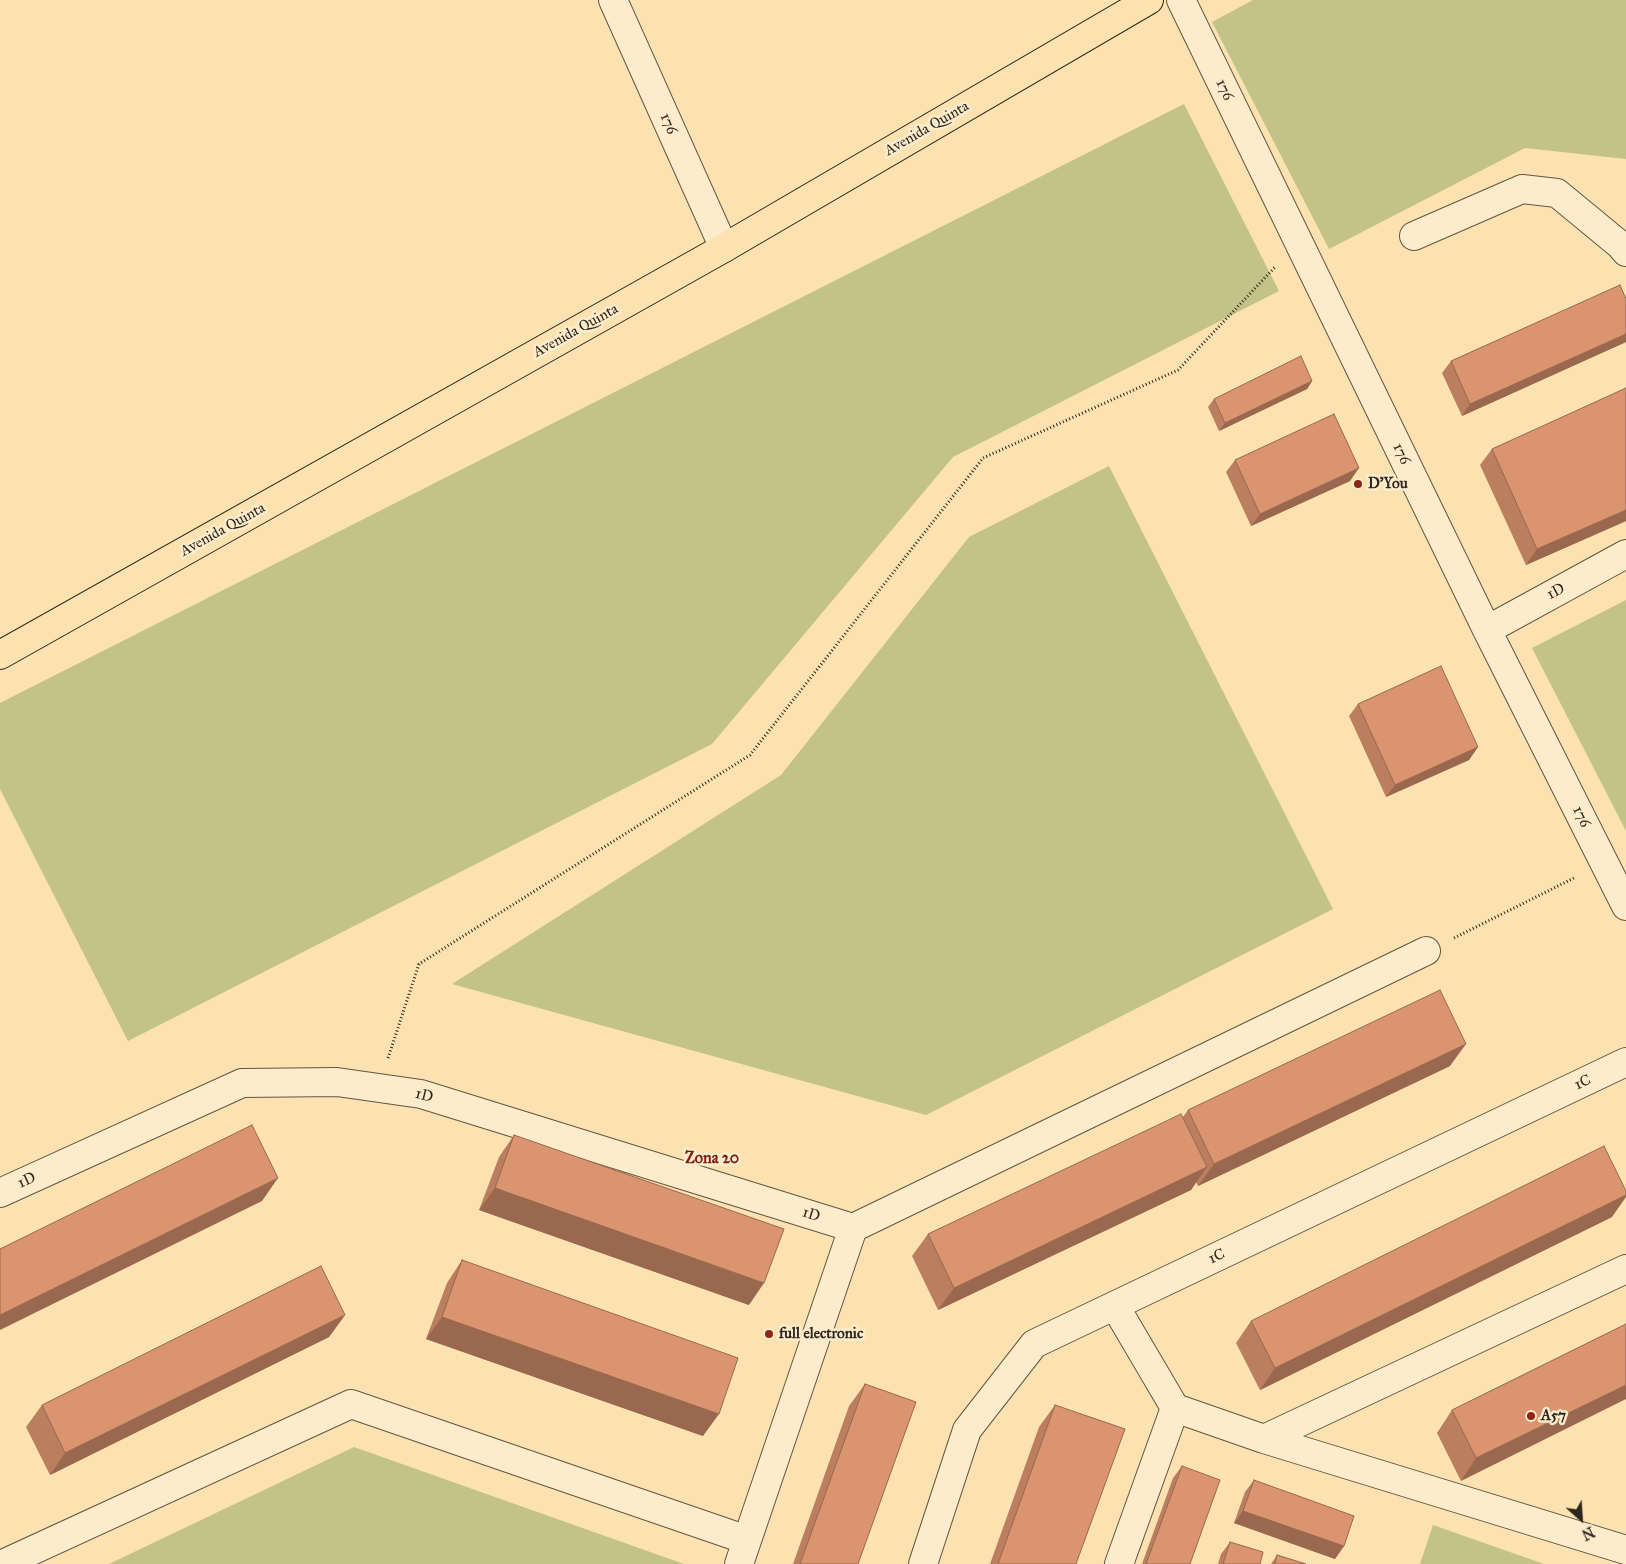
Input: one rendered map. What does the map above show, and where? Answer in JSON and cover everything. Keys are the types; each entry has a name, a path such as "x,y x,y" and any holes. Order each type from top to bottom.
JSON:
{"main road":[{"name":"Avenida Quinta","path":"0,655 724,248 1149,0"}],"street":[{"name":"176","path":"613,0 724,248"},
{"name":"176","path":"1181,0 1487,630 1626,906"},
{"path":"1414,236 1522,189 1557,193 1626,252"},
{"name":"1D","path":"1487,630 1626,554"},
{"path":"3,1564 351,1404 743,1552 853,1228 1426,952"},
{"name":"1C","path":"922,1564 967,1430 1034,1344 1626,1062"},
{"name":"1D","path":"0,1193 242,1083 337,1082 421,1094 853,1228"},
{"path":"1264,1440 1626,1269"},
{"path":"1115,1306 1175,1408 1264,1440 1626,1550"},
{"path":"1119,1564 1175,1408"}],"path":[{"path":"379,1087 419,964 750,755 984,458 1178,370 1298,242"},
{"path":"1426,952 1604,864"}],"shaded area":[{"path":"1253,0 1626,0 1626,159 1525,148 1329,249 1212,22"},
{"path":"1184,104 1279,291 953,457 712,744 128,1041 0,789 0,703"},
{"path":"1109,466 1333,909 926,1115 452,984 781,775 969,537"},
{"path":"1626,600 1626,831 1532,648"},
{"path":"354,1447 684,1564 109,1564"},
{"path":"1433,1525 1544,1564 1420,1564"}],"building":[{"path":"1620,285 1626,299 1626,334 1470,404 1451,361"},
{"path":"1301,356 1312,381 1225,423 1214,399"},
{"path":"1626,388 1626,510 1537,549 1492,449"},
{"path":"1334,414 1359,468 1260,514 1235,460"},
{"path":"1441,666 1478,747 1395,785 1358,704"},
{"path":"1440,990 1466,1044 1214,1164 1188,1110"},
{"path":"1181,1114 1207,1167 954,1288 928,1234"},
{"path":"252,1125 278,1178 0,1315 0,1249"},
{"path":"514,1135 784,1229 764,1283 495,1188"},
{"path":"1604,1146 1626,1191 1626,1195 1275,1368 1251,1321"},
{"path":"462,1260 738,1358 719,1414 442,1317"},
{"path":"321,1266 345,1315 65,1453 42,1405"},
{"name":"A57","path":"1626,1324 1626,1385 1476,1458 1452,1410"},
{"path":"865,1384 916,1402 858,1564 800,1564"},
{"path":"1055,1405 1125,1429 1076,1564 998,1564"},
{"path":"1182,1466 1220,1480 1190,1564 1146,1564"},
{"path":"1254,1480 1354,1516 1344,1546 1243,1511"},
{"path":"1230,1542 1263,1552 1260,1564 1223,1564"},
{"path":"1277,1555 1306,1564 1275,1564"}],"place":[{"name":"D'You","path":"1358,484"},
{"name":"full electronic","path":"769,1334"},
{"name":"A57","path":"1531,1416"}],"district":[{"name":"Zona 20","path":"712,1159"}]}
